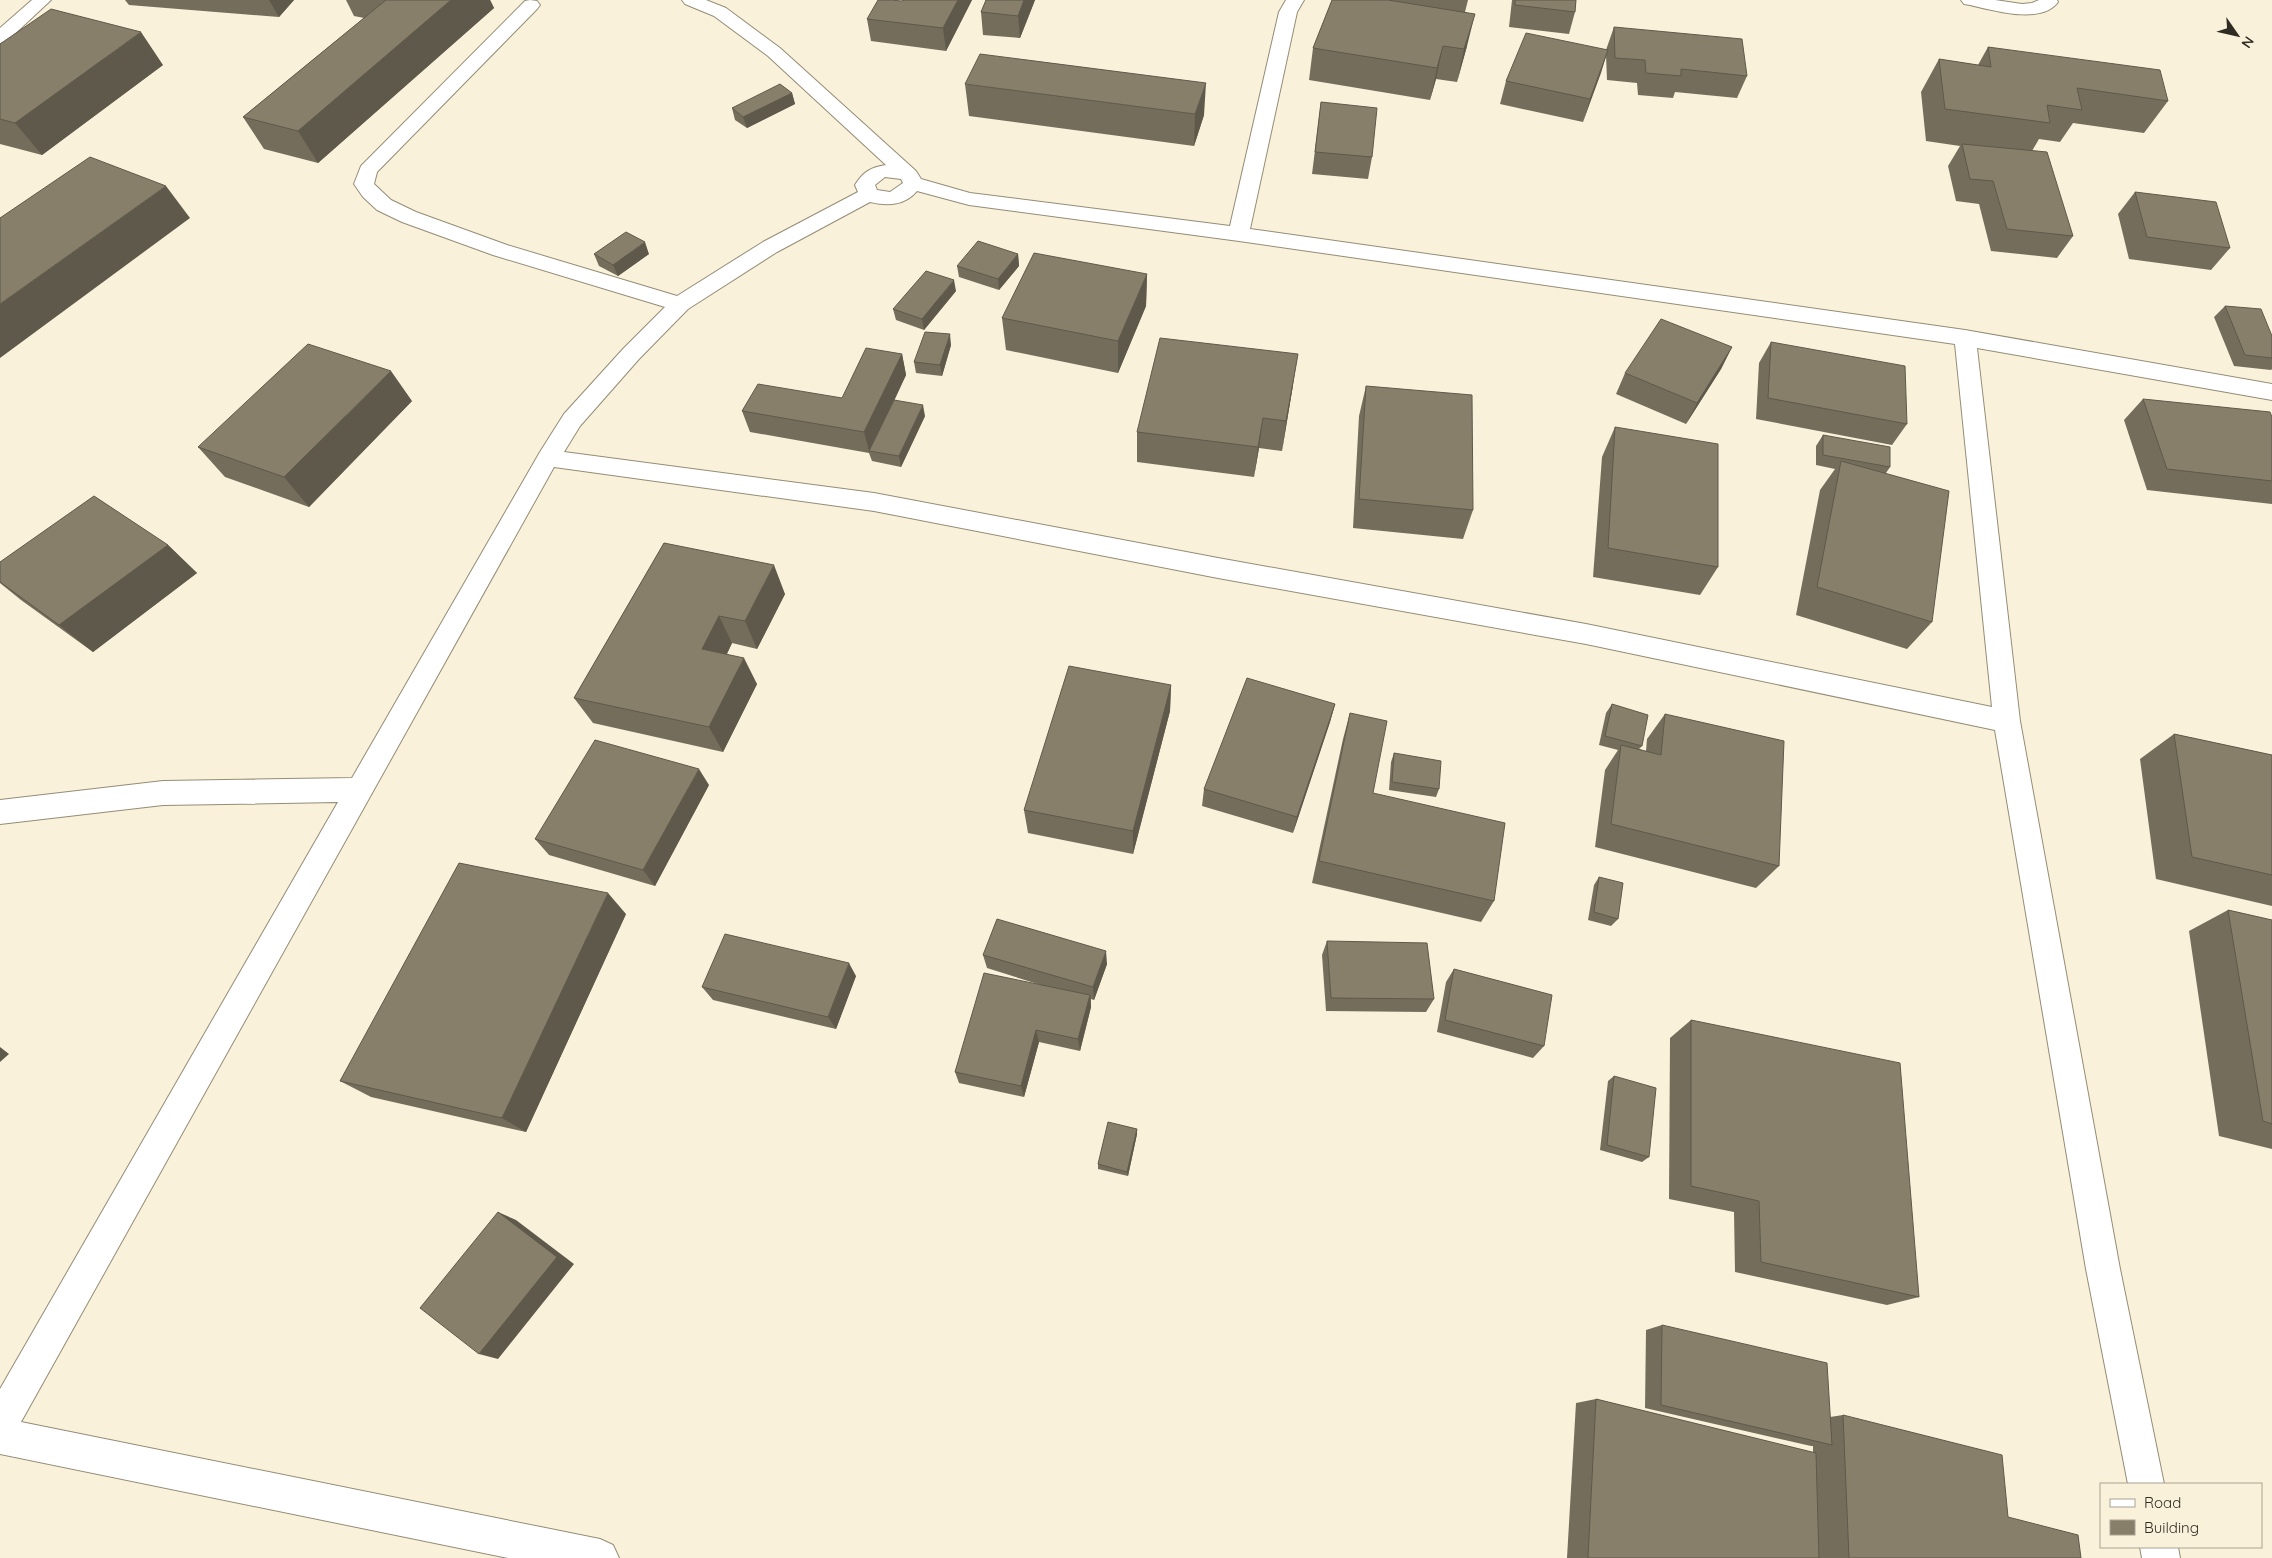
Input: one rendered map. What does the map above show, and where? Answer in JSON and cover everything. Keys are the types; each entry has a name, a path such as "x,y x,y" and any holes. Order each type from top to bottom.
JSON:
{"street":[{"path":"0,38 42,0"},
{"path":"1239,234 1288,12 1295,0"},
{"path":"1970,0 2016,8 2040,8 2049,2 2048,0"},
{"path":"697,1 720,12 774,52 853,125 909,184 969,199 1239,234 1964,338 2272,392"},
{"path":"531,5 368,170 364,184 370,193 384,205 409,217 500,250 680,304"},
{"path":"853,125 870,185 879,199 893,199 909,184"},
{"path":"0,1424 548,458 572,420 631,354 680,304 870,185 882,171 897,170 909,184"},
{"path":"1964,338 2007,721 2103,1269 2146,1483"},
{"path":"548,458 874,502 1209,566 1586,634 2007,721"},
{"path":"0,812 163,793 359,790"},
{"path":"0,1436 600,1558"}],"building":[{"path":"386,0 451,0 298,131 243,117"},
{"path":"878,0 958,0 943,28 867,19"},
{"path":"986,0 1024,0 1018,16 981,12"},
{"path":"1332,0 1388,0 1475,14 1464,49 1443,46 1437,68 1313,48"},
{"path":"1515,0 1576,0 1575,12 1515,5"},
{"path":"51,9 141,32 15,123 0,119 0,44"},
{"path":"1614,27 1742,39 1747,76 1681,69 1681,76 1646,73 1645,60 1615,58"},
{"path":"1526,33 1608,50 1590,99 1506,81"},
{"path":"1988,47 2160,70 2168,101 2077,88 2082,110 2047,105 2050,123 1945,109 1939,59 1991,67"},
{"path":"980,54 1206,83 1195,114 965,84"},
{"path":"780,84 792,93 743,117 732,108"},
{"path":"1321,102 1377,108 1372,157 1315,152"},
{"path":"1962,144 2047,152 2073,236 2007,229 1993,181 1970,179"},
{"path":"90,157 166,186 0,304 0,218"},
{"path":"2135,192 2216,202 2230,248 2147,237"},
{"path":"626,232 645,242 613,265 594,254"},
{"path":"978,241 1018,254 998,279 957,266"},
{"path":"1034,253 1147,274 1118,341 1002,318"},
{"path":"926,271 954,280 922,319 893,309"},
{"path":"2225,306 2261,309 2272,336 2272,358 2245,355"},
{"path":"1661,319 1732,347 1697,403 1625,373"},
{"path":"925,332 950,334 940,365 914,362"},
{"path":"1160,338 1298,354 1286,421 1263,418 1258,447 1137,432"},
{"path":"1771,342 1905,366 1907,424 1768,398"},
{"path":"308,344 391,371 284,477 198,447"},
{"path":"866,348 902,354 864,432 742,411 758,384 842,398"},
{"path":"1366,386 1472,395 1473,510 1359,499"},
{"path":"2143,399 2270,412 2272,417 2272,481 2167,469"},
{"path":"894,400 923,405 899,456 869,451"},
{"path":"1615,427 1718,444 1718,567 1608,548"},
{"path":"1823,435 1890,447 1890,467 1823,455"},
{"path":"1841,461 1949,491 1932,622 1817,587"},
{"path":"94,496 168,545 59,625 0,582 0,562"},
{"path":"664,543 774,565 745,621 719,616 702,649 744,658 709,727 574,698"},
{"path":"1069,666 1171,685 1133,831 1024,810"},
{"path":"1247,678 1335,704 1297,817 1204,789"},
{"path":"1612,704 1648,715 1642,746 1605,736"},
{"path":"1350,713 1387,721 1373,793 1505,823 1494,901 1319,861"},
{"path":"1665,714 1784,741 1779,866 1611,824 1621,745 1661,755"},
{"path":"2174,734 2272,755 2272,875 2192,857"},
{"path":"595,740 699,769 643,870 535,839"},
{"path":"1394,753 1441,761 1439,789 1392,782"},
{"path":"459,863 608,893 502,1118 340,1081"},
{"path":"1599,877 1623,883 1618,919 1594,912"},
{"path":"2228,910 2272,920 2272,1124 2263,1121"},
{"path":"997,919 1106,951 1093,987 983,955"},
{"path":"725,934 849,963 828,1017 702,987"},
{"path":"1327,941 1427,943 1434,999 1331,998"},
{"path":"1454,969 1552,995 1544,1046 1445,1020"},
{"path":"984,973 1090,995 1078,1039 1036,1030 1021,1086 955,1072"},
{"path":"1691,1020 1900,1063 1919,1297 1761,1262 1759,1201 1691,1186"},
{"path":"1614,1076 1656,1088 1649,1157 1607,1145"},
{"path":"1108,1122 1137,1129 1127,1172 1098,1164"},
{"path":"498,1212 557,1257 479,1354 420,1308"},
{"path":"1662,1325 1827,1363 1832,1445 1661,1405"},
{"path":"1596,1399 1816,1453 1819,1558 1588,1558"},
{"path":"1843,1415 2002,1455 2008,1517 2078,1535 2081,1558 1849,1558"}]}
